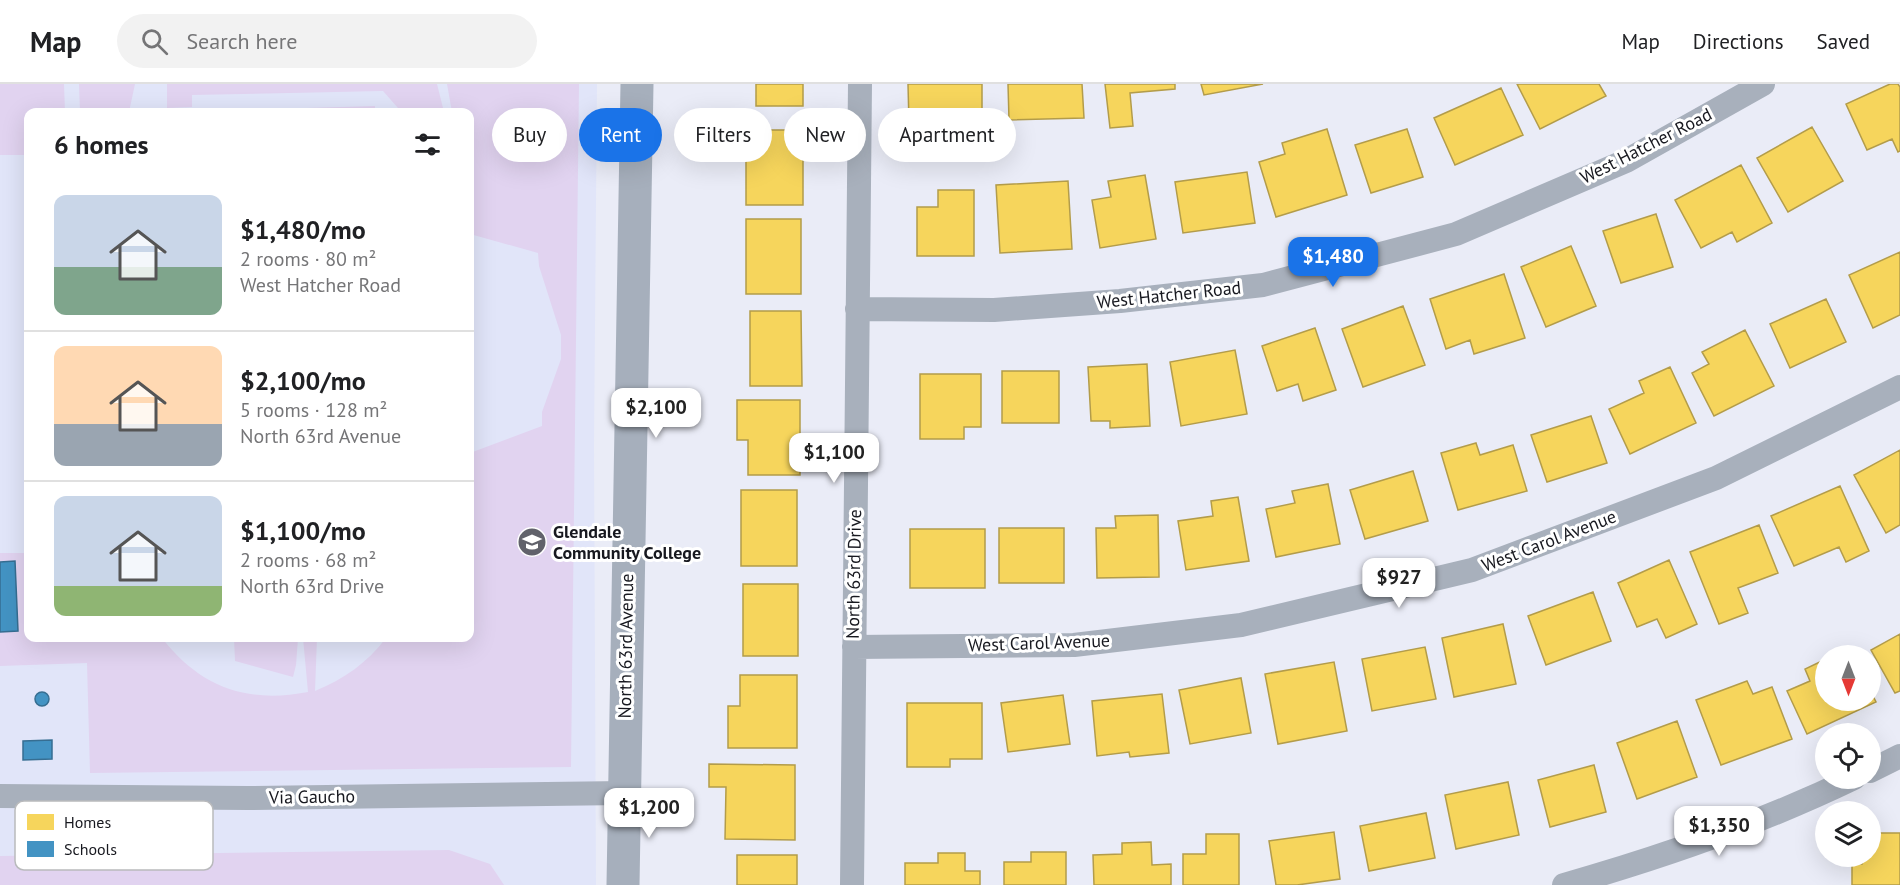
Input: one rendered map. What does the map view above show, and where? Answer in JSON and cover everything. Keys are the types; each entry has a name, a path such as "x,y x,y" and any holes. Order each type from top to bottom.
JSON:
{"street":[{"name":"North 63rd Avenue","path":"623,885 637,84"},
{"name":"North 63rd Drive","path":"852,885 860,84"},
{"name":"West Hatcher Road","path":"857,309 994,310 1120,301 1263,285 1456,234 1626,161 1763,84"},
{"name":"West Carol Avenue","path":"854,647 1074,645 1219,628 1241,625 1472,570 1716,478 1900,387"},
{"path":"1881,766 1900,756"},
{"path":"1564,885 1633,876 1724,833 1828,789"},
{"name":"Via Gaucho","path":"0,796 247,798 624,793"}],"shaded area":[{"name":"Glendale Community College","path":"0,84 597,84 597,108 579,108 579,162 596,162 594,446 596,885 0,885"},
{"path":"0,84 64,84 65,108 24,108 24,155 0,155"},
{"path":"79,84 135,84 130,108 80,108"},
{"path":"167,84 437,84 443,108 398,108 383,91 192,95 192,107 167,108"},
{"path":"447,84 579,84 571,767 90,773 87,663 0,666 0,553 24,553 24,642 166,642 192,669 209,680 245,693 265,696 308,692 303,642 317,642 315,691 354,669 382,642 474,642 474,452 542,426 542,412 561,359 561,335 539,266 538,253 474,235 474,108 451,108"},
{"path":"375,106 375,108 304,108"},
{"path":"234,642 298,642 293,677 235,661"},
{"path":"449,850 490,864 504,885 0,885 0,856 15,856 15,870 213,870 213,853"}],"building: Homes":[{"path":"756,84 803,84 803,106 756,106"},
{"path":"908,84 982,84 982,108 909,108"},
{"path":"1008,84 1082,84 1084,118 1016,120 1016,108 1009,108"},
{"path":"1105,84 1175,84 1175,89 1130,93 1133,126 1110,128"},
{"path":"1201,84 1263,84 1204,95"},
{"path":"1517,84 1599,84 1606,96 1540,129"},
{"path":"1890,84 1898,84 1900,87 1900,151 1898,152 1892,139 1867,150 1846,104"},
{"path":"1501,88 1523,135 1455,165 1434,118"},
{"path":"1812,127 1843,181 1788,212 1757,158"},
{"path":"1327,129 1347,195 1276,217 1259,162 1285,154 1282,143"},
{"path":"1407,129 1423,177 1371,193 1355,145"},
{"path":"772,130 784,130 784,162 803,162 803,205 746,205 746,162 772,162"},
{"path":"1741,165 1772,223 1737,242 1732,232 1701,248 1675,200"},
{"path":"1247,172 1255,223 1183,233 1175,182"},
{"path":"1145,175 1156,239 1100,248 1092,200 1111,197 1108,181"},
{"path":"1068,181 1072,249 1000,253 996,185"},
{"path":"938,190 974,190 974,256 917,256 917,207 938,207"},
{"path":"1656,214 1673,267 1621,283 1603,231"},
{"path":"746,219 801,219 801,294 746,294"},
{"path":"1571,246 1596,306 1546,327 1521,267"},
{"path":"1900,252 1900,315 1873,328 1849,275"},
{"path":"1504,274 1525,338 1474,354 1470,340 1446,349 1430,299"},
{"path":"1826,299 1846,342 1790,368 1770,324"},
{"path":"1403,306 1425,365 1363,387 1342,329"},
{"path":"750,311 801,311 802,386 750,386"},
{"path":"1315,328 1336,390 1303,401 1298,384 1277,391 1262,346"},
{"path":"1745,330 1774,386 1714,416 1692,373 1709,364 1702,352"},
{"path":"1235,350 1247,414 1181,426 1170,362"},
{"path":"1147,364 1150,426 1110,428 1110,421 1091,421 1088,367"},
{"path":"1670,367 1696,423 1630,454 1609,409 1644,393 1639,381"},
{"path":"1002,371 1059,371 1059,423 1002,423"},
{"path":"920,374 981,374 981,427 964,427 964,439 920,439"},
{"path":"737,400 800,400 800,475 748,475 748,440 737,440"},
{"path":"1591,416 1607,463 1547,482 1531,435"},
{"path":"1476,443 1480,455 1513,445 1527,491 1458,510 1441,453"},
{"path":"1900,450 1900,525 1886,533 1854,475"},
{"path":"1413,471 1428,521 1365,539 1350,490"},
{"path":"1328,484 1340,544 1276,557 1266,509 1295,503 1292,491"},
{"path":"1840,486 1869,551 1846,562 1839,547 1794,566 1771,516"},
{"path":"741,490 797,490 797,566 741,566"},
{"path":"1238,497 1249,561 1186,570 1178,521 1213,516 1211,501"},
{"path":"1158,515 1159,577 1097,578 1096,528 1116,528 1115,516"},
{"path":"1759,525 1778,573 1738,588 1748,613 1719,624 1690,552"},
{"path":"999,528 1064,528 1064,583 999,583"},
{"path":"910,529 985,529 985,588 910,588"},
{"path":"1669,560 1697,624 1666,638 1657,619 1637,627 1618,583"},
{"path":"743,584 798,584 798,656 743,656"},
{"path":"1593,592 1611,641 1546,665 1528,616"},
{"path":"1503,624 1516,684 1454,697 1442,638"},
{"path":"1900,634 1900,691 1895,693 1881,668 1880,645"},
{"path":"1425,647 1436,699 1372,711 1362,659"},
{"path":"1334,662 1347,731 1278,744 1265,674"},
{"path":"1815,664 1815,711 1857,711 1831,723 1815,723 1815,730 1807,734 1787,691 1810,681 1805,669"},
{"path":"740,675 797,675 797,748 728,748 728,706 740,706"},
{"path":"1241,678 1251,733 1190,744 1179,690"},
{"path":"1747,681 1753,694 1772,687 1792,739 1721,765 1696,700"},
{"path":"1162,694 1169,753 1130,757 1129,752 1097,756 1092,701"},
{"path":"1063,695 1070,744 1008,752 1001,703"},
{"path":"907,703 982,703 982,759 950,759 950,767 907,767"},
{"path":"1677,721 1697,777 1637,799 1617,743"},
{"path":"709,764 795,765 795,840 725,839 726,787 709,787"},
{"path":"1594,765 1606,812 1550,827 1538,780"},
{"path":"1508,782 1519,835 1456,849 1445,795"},
{"path":"1426,813 1435,858 1369,871 1360,826"},
{"path":"1334,832 1340,879 1297,885 1276,885 1269,841"},
{"path":"1881,833 1900,833 1900,885 1852,885 1852,867 1881,867"},
{"path":"1206,834 1239,834 1239,885 1183,885 1183,854 1206,854"},
{"path":"1151,842 1152,865 1171,864 1171,885 1094,885 1093,855 1122,854 1122,843"},
{"path":"1031,852 1066,852 1066,885 1004,885 1004,862 1031,862"},
{"path":"938,853 965,853 965,871 980,871 980,885 905,885 905,863 938,863"},
{"path":"737,855 797,855 797,885 737,885"}],"building: Schools":[{"path":"15,561 18,631 0,632 0,562"},
{"path":"39,692 45,692 49,699 45,706 39,706 35,702 35,696"},
{"path":"52,740 52,759 23,760 23,741"}],"place":[{"name":"Glendale Community College","path":"532,542"}]}
